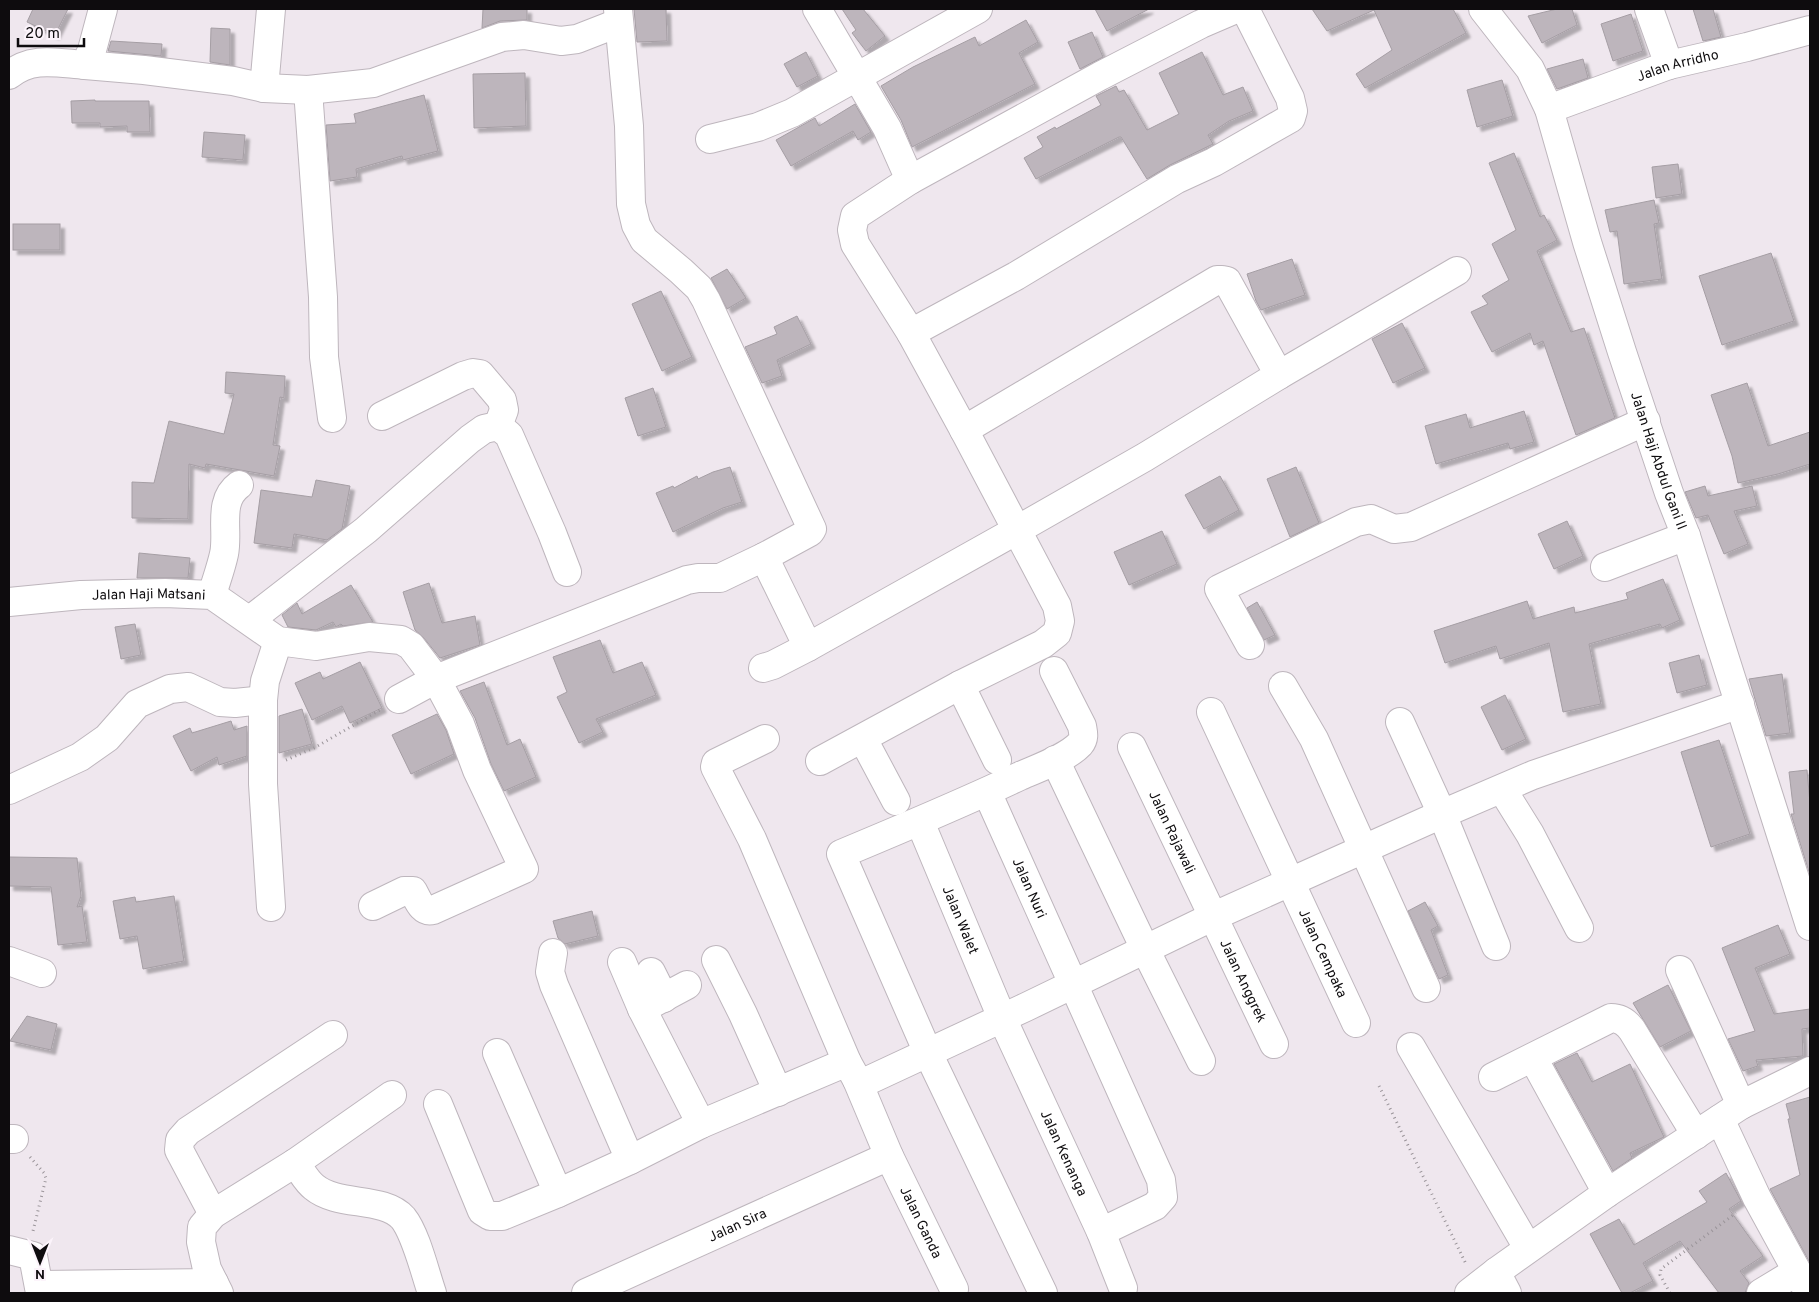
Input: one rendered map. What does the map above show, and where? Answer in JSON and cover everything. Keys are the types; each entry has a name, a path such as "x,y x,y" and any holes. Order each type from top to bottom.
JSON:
{"street":[{"path":"85,65 92,50 103,9"},
{"path":"264,88 272,9"},
{"path":"817,9 887,128 910,180"},
{"path":"710,139 758,127 792,113 858,77 950,15 978,9"},
{"path":"820,761 960,685 1043,644 1057,632 1060,621 1057,606 964,430 911,333 855,244 852,230 855,216 910,180 1100,76 1201,24 1236,9"},
{"path":"911,333 1016,276 1177,180 1214,162 1291,118 1293,111 1290,98 1245,9"},
{"name":"Jalan Haji Abdul Gani II","path":"1483,9 1530,69 1549,110 1590,252 1669,492 1686,536 1810,926"},
{"path":"1649,9 1669,64"},
{"path":"9,74 19,66 43,61 162,72 264,88 308,90 373,83 502,37 524,36 561,41 577,39 618,16 629,126 631,204 636,225 644,240 682,271 699,288 706,300 812,529 810,532 764,557 720,578 687,580 436,678 399,699"},
{"name":"Jalan Arridho","path":"1549,110 1669,64 1799,34"},
{"path":"308,90 323,297 324,357 332,418"},
{"path":"763,668 773,665 1018,530 1145,457 1279,375 1457,271"},
{"path":"964,430 1217,280 1227,282 1279,375"},
{"path":"382,416 463,376 473,373 480,374 502,400 504,410 498,426"},
{"path":"1250,645 1219,589 1356,522 1371,519 1394,529 1411,527 1646,421"},
{"path":"498,426 509,435 567,572"},
{"path":"250,620 366,530 470,439 484,429 498,426"},
{"path":"212,595 224,552 227,498 232,490 239,485"},
{"path":"1605,567 1686,536"},
{"path":"764,557 808,646"},
{"name":"Jalan Haji Matsani","path":"9,602 80,595 165,593 212,595 278,641 316,646 369,637 401,640 411,646 436,678 460,724 477,770 524,869 434,910 424,910 413,892 408,890 373,906"},
{"path":"271,906 263,784 262,700 265,681 278,641"},
{"path":"1043,1293 928,1053 841,854 920,822 1055,760 1074,749 1082,742 1084,735 1082,726 1054,671"},
{"path":"960,685 997,760"},
{"path":"1284,686 1314,739 1426,988"},
{"path":"9,790 80,757 107,738 137,704 170,689 188,687 220,702 235,703 262,700"},
{"path":"438,1104 482,1211 490,1216 502,1216 630,1160 701,1124 778,1092 852,1071 865,1082 1212,917 1291,883 1363,848 1516,782 1740,704"},
{"name":"Jalan Cempaka","path":"1211,712 1356,1023"},
{"path":"1400,722 1442,814 1496,946"},
{"name":"Jalan Ganda","path":"765,739 716,763 715,767 752,839 889,1156 954,1289"},
{"path":"863,739 896,801"},
{"name":"Jalan Rajawali","path":"1132,747 1212,917"},
{"path":"1055,760 1145,949 1201,1061"},
{"path":"1516,782 1530,834 1579,928"},
{"name":"Jalan Nuri","path":"986,792 1161,1180 1163,1197 1155,1206 1101,1232"},
{"name":"Jalan Walet","path":"920,822 1002,1018"},
{"name":"Jalan Anggrek","path":"1212,917 1274,1044"},
{"path":"553,953 550,972 554,985 630,1160"},
{"path":"716,960 778,1092"},
{"path":"9,961 42,973"},
{"path":"622,962 653,1003 701,1124"},
{"path":"1680,970 1730,1112 1757,1198 1802,1283 1761,1293"},
{"path":"650,972 653,1003"},
{"path":"653,1003 687,985"},
{"name":"Jalan Kenanga","path":"1002,1018 1101,1232 1123,1288"},
{"path":"1494,1078 1611,1018 1616,1018 1628,1025 1632,1030 1696,1134"},
{"path":"213,1214 179,1150 180,1140 188,1131 333,1035"},
{"path":"1411,1046 1528,1248"},
{"path":"497,1053 558,1193"},
{"path":"1533,1058 1607,1193"},
{"path":"1487,1286 1528,1248 1607,1193 1730,1112 1810,1071"},
{"path":"21,1253 39,1289 216,1288 204,1259 201,1242 202,1227 213,1214 295,1162 392,1096"},
{"name":"Jalan Sira","path":"586,1293 889,1156"},
{"path":"295,1162 313,1186 323,1193 346,1200 383,1207 396,1212 403,1219 413,1237 432,1293"}],"path":[{"path":"263,784 286,761 314,748 399,699"},
{"path":"1378,1086 1487,1286"},
{"path":"12,1139 44,1173 46,1178 33,1230 21,1253"},
{"path":"1670,1293 1660,1275 1661,1269 1757,1198"}],"building":[{"path":"33,9 68,9 55,35 27,22"},
{"path":"483,9 527,9 527,20 500,21 482,28"},
{"path":"634,9 666,9 667,41 637,42"},
{"path":"842,9 863,9 885,36 866,51 852,33 856,30"},
{"path":"1095,9 1149,9 1107,31"},
{"path":"1312,9 1453,9 1466,33 1365,88 1356,74 1392,50 1374,10 1327,31"},
{"path":"1557,9 1572,9 1577,25 1542,43 1528,16"},
{"path":"1693,9 1713,9 1721,37 1703,41"},
{"path":"1631,14 1643,51 1613,61 1601,24"},
{"path":"1026,20 1038,42 1019,53 1035,84 912,147 901,120 881,86 913,67 975,37 979,46"},
{"path":"211,28 230,29 230,65 210,62"},
{"path":"1092,32 1103,57 1080,69 1068,42"},
{"path":"111,41 162,44 161,56 108,51"},
{"path":"806,52 818,76 797,87 784,64"},
{"path":"1202,52 1223,95 1243,87 1253,111 1229,121 1208,135 1213,144 1170,165 1147,179 1121,137 1119,137 1036,179 1024,158 1043,147 1037,137 1101,105 1096,96 1116,86 1119,92 1124,90 1147,130 1179,114 1159,73"},
{"path":"1583,59 1588,78 1557,89 1547,69"},
{"path":"525,73 526,126 474,128 473,74"},
{"path":"1502,80 1513,116 1477,127 1467,90"},
{"path":"424,95 438,151 403,160 402,156 356,169 357,177 330,181 326,125 356,123 354,114"},
{"path":"71,101 149,101 150,132 127,132 127,126 100,127 100,123 72,123"},
{"path":"855,104 871,132 858,140 853,131 791,166 776,140 815,118 819,126"},
{"path":"204,132 245,135 243,160 202,157"},
{"path":"1514,153 1540,217 1544,215 1557,240 1537,251 1571,332 1584,328 1615,418 1576,435 1543,341 1534,345 1530,333 1492,352 1471,312 1488,304 1482,296 1509,280 1492,244 1516,230 1489,163"},
{"path":"1678,164 1682,194 1656,198 1652,167"},
{"path":"1654,200 1659,223 1654,224 1662,279 1624,284 1617,231 1610,232 1605,210"},
{"path":"13,224 60,224 60,250 13,250"},
{"path":"1771,253 1794,321 1722,345 1699,276"},
{"path":"1292,259 1305,295 1261,310 1247,274"},
{"path":"727,269 746,298 727,309 711,278"},
{"path":"661,291 692,357 662,371 632,304"},
{"path":"797,316 811,344 777,360 782,376 762,383 745,347 777,334 774,327"},
{"path":"1402,323 1425,368 1393,383 1372,339"},
{"path":"226,372 285,376 284,398 280,397 273,445 280,446 274,476 206,464 205,468 189,464 188,519 132,518 132,482 154,483 169,421 224,434 234,394 225,393"},
{"path":"1747,383 1768,446 1810,432 1810,464 1778,474 1738,483 1732,456 1711,395"},
{"path":"653,388 666,427 638,436 625,398"},
{"path":"1524,411 1534,442 1510,449 1508,443 1436,464 1425,426 1466,414 1470,428"},
{"path":"730,467 742,502 723,508 673,532 656,493 673,486 674,488 697,476 698,479"},
{"path":"1296,467 1319,523 1290,537 1267,479"},
{"path":"1220,476 1239,510 1204,529 1185,495"},
{"path":"316,480 350,486 342,529 327,540 294,534 292,548 254,543 261,490 312,497"},
{"path":"1705,486 1708,496 1752,486 1757,506 1734,511 1748,544 1724,554 1708,515 1696,518 1685,492"},
{"path":"1567,521 1583,556 1554,569 1538,534"},
{"path":"1162,531 1177,564 1129,585 1114,552"},
{"path":"139,553 190,558 188,578 137,578"},
{"path":"1663,579 1680,620 1662,628 1660,624 1589,644 1601,704 1563,712 1549,643 1500,659 1496,646 1445,663 1434,631 1527,601 1533,619 1574,607 1575,613 1628,599 1626,593"},
{"path":"429,583 442,623 475,616 480,645 440,658 415,630 403,592"},
{"path":"351,585 373,622 343,626 341,624 336,627 333,622 316,630 288,627 282,615 297,603 302,614"},
{"path":"1257,602 1275,635 1264,640 1247,608"},
{"path":"135,624 141,655 121,659 115,627"},
{"path":"600,640 613,673 642,662 656,695 596,719 603,732 579,743 557,697 567,692 553,657"},
{"path":"1699,655 1707,685 1677,693 1669,663"},
{"path":"360,662 382,708 350,723 342,706 312,720 295,683 320,672 323,679"},
{"path":"1782,674 1790,733 1766,736 1749,679"},
{"path":"484,682 507,745 520,739 536,777 504,791 491,764 475,718 460,691"},
{"path":"1505,695 1526,739 1502,750 1481,707"},
{"path":"302,709 312,744 279,753 279,716"},
{"path":"437,714 446,730 454,754 411,774 392,735"},
{"path":"231,721 234,730 247,726 247,756 219,765 217,757 191,771 173,736 190,728 192,733"},
{"path":"1719,740 1750,834 1711,847 1681,752"},
{"path":"1807,770 1810,803 1810,875 1791,814 1794,814 1789,772"},
{"path":"9,857 77,858 81,896 77,907 82,906 87,942 58,945 51,887 9,886"},
{"path":"174,896 184,961 143,969 137,936 120,939 113,901 135,897 136,902"},
{"path":"1425,902 1438,926 1431,930 1448,975 1439,979 1408,911"},
{"path":"592,911 598,936 565,944 558,938 553,921"},
{"path":"1778,925 1790,954 1755,968 1774,1014 1810,1009 1810,1028 1802,1029 1803,1056 1756,1060 1758,1066 1743,1071 1728,1039 1755,1031 1722,948"},
{"path":"1668,985 1691,1031 1660,1047 1633,1003"},
{"path":"27,1016 57,1024 51,1050 10,1041"},
{"path":"1577,1053 1592,1082 1630,1064 1664,1137 1630,1153 1632,1158 1613,1171 1554,1064"},
{"path":"1810,1097 1810,1263 1770,1189 1800,1175 1786,1104"},
{"path":"1726,1173 1741,1201 1729,1209 1763,1256 1740,1271 1749,1283 1745,1293 1719,1293 1680,1241 1643,1263 1653,1281 1630,1293 1622,1293 1590,1234 1619,1219 1634,1245 1707,1202 1699,1191"}]}
